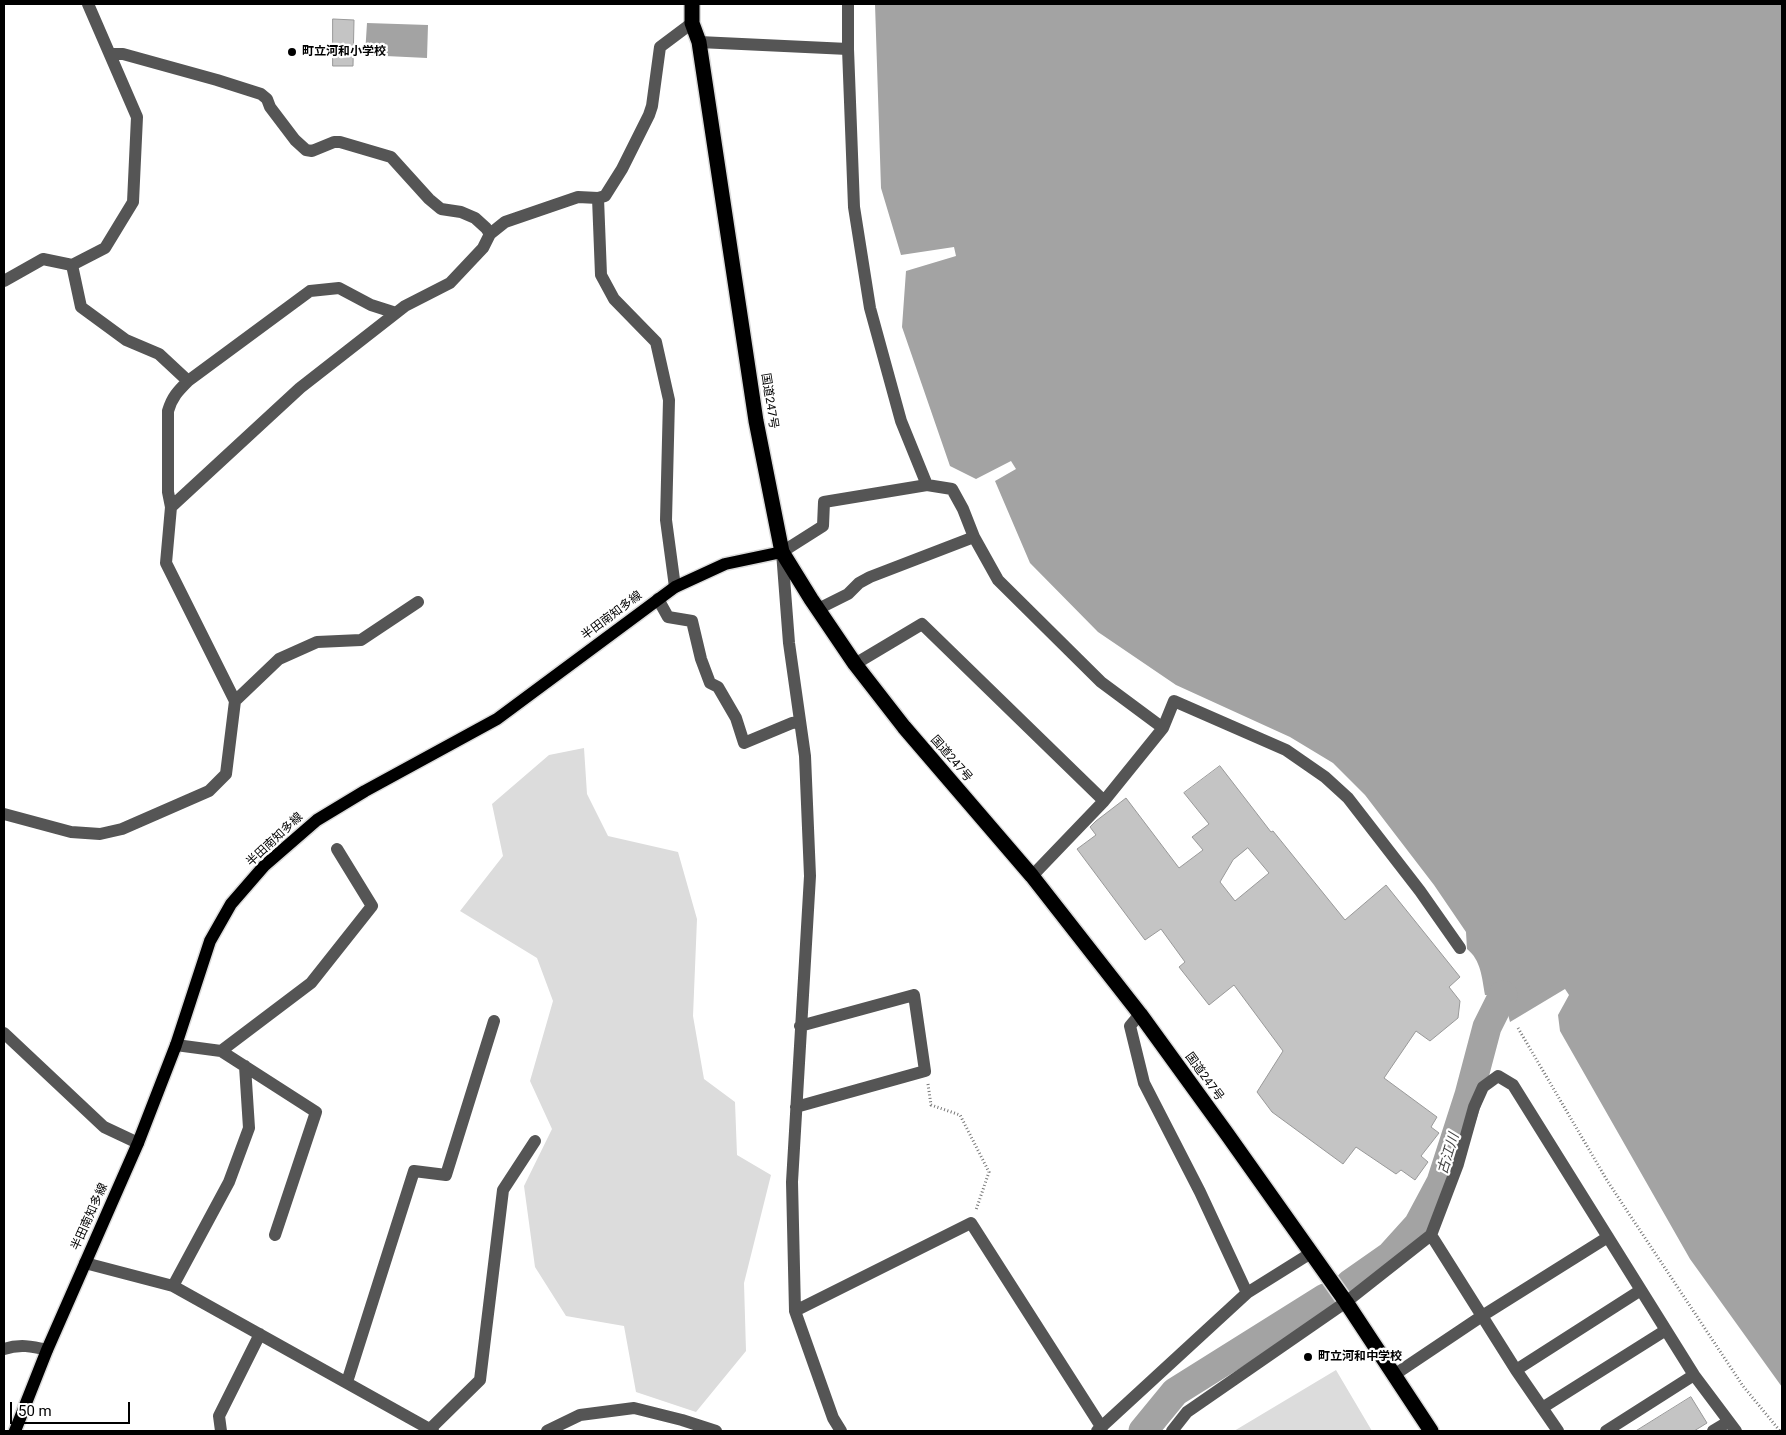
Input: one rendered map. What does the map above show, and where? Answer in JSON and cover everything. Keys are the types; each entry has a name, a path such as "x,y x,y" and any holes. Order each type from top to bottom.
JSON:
{"highway":[{"name":"国道247号","path":"692,4 692,23 699,42 756,421 782,552 855,664 904,727 1032,876 1140,1014 1228,1134 1346,1302 1431,1431"}],"main road":[{"name":"半田南知多線","path":"16,1431 47,1350 138,1143 176,1045 210,941 231,904 264,866 316,820 364,791 497,719 675,587 725,564 782,552"}],"street":[{"path":"4,280 43,259 72,265 105,248 132,202 137,118 88,4"},
{"path":"848,4 854,206 870,308 901,421 927,485"},
{"path":"171,507 300,388 405,306 450,283 483,248 490,234 505,222 569,200 605,196 622,170 649,115 652,106 660,47 692,23"},
{"path":"699,42 848,49"},
{"path":"111,54 123,54 261,94 267,99 295,140 306,150 312,151 334,142 340,142 390,157 429,199 441,209 461,212 475,218 490,234"},
{"path":"598,198 601,275 614,299 656,342 669,400 666,520 675,587"},
{"path":"72,265 81,307 126,340 159,354 188,381"},
{"path":"4,814 71,832 100,834 122,829 209,791 226,774 235,701 166,564 171,507 168,492 168,411 174,395 188,381 310,291 340,288 371,305 396,313"},
{"path":"841,1431 833,1418 795,1311 792,1182 810,876 805,756 789,643 782,552 823,526 824,502 927,485 952,488 963,508 974,537 998,580 1101,682 1163,728"},
{"path":"818,609 848,594 858,583 870,577 974,537"},
{"path":"658,600 668,617 692,621 701,659 710,683 718,687 736,718 744,743 792,723 800,722"},
{"path":"235,701 279,659 317,642 361,640 418,602"},
{"path":"855,664 922,624 1104,801"},
{"path":"1032,876 1104,801 1163,728 1174,701 1286,750 1325,777 1348,798 1420,891 1460,948"},
{"path":"221,1051 311,983 372,906 337,849"},
{"path":"796,1107 926,1071 914,995 800,1026"},
{"path":"1140,1014 1130,1026 1144,1083 1200,1192 1247,1293"},
{"path":"347,1382 414,1171 446,1175 494,1021"},
{"path":"4,1033 104,1127 138,1143"},
{"path":"176,1045 221,1051 316,1112 275,1235"},
{"path":"173,1286 229,1182 249,1128 245,1066"},
{"path":"1172,1431 1187,1412 1346,1302 1431,1235 1458,1164 1474,1107 1483,1087 1498,1076 1512,1085 1694,1375 1732,1426 1712,1431"},
{"path":"84,1263 173,1286 347,1382 430,1431 480,1380 504,1190 535,1141"},
{"path":"795,1311 971,1223 1099,1430 1247,1293 1311,1253"},
{"path":"1431,1235 1516,1370 1558,1431"},
{"path":"1394,1375 1482,1316 1608,1237"},
{"path":"1516,1370 1641,1290"},
{"path":"1542,1408 1666,1330"},
{"path":"221,1431 219,1416 260,1334"},
{"path":"4,1349 13,1346 30,1346 47,1350"},
{"path":"1606,1431 1694,1375"},
{"path":"547,1431 580,1415 634,1408 716,1431"}],"path":[{"path":"1518,1028 1608,1182 1744,1386 1780,1431"},
{"path":"926,1071 931,1105 960,1115 989,1172 971,1223"}],"shaded area":[{"path":"875,4 1782,4 1782,1387 1690,1259 1560,1031 1558,1015 1569,995 1565,989 1510,1022 1503,995 1485,995 1478,964 1472,953 1467,949 1466,932 1434,885 1365,795 1333,763 1290,737 1176,685 1098,632 1030,563 995,481 1016,469 1011,461 976,479 950,466 902,327 906,271 956,256 954,247 901,255 881,188"},
{"path":"367,23 428,25 427,58 365,55"},
{"path":"584,748 587,794 608,836 678,852 697,919 693,1016 704,1079 735,1102 737,1155 771,1175 744,1283 746,1351 696,1412 636,1392 624,1326 566,1316 535,1267 524,1186 552,1129 530,1081 553,1001 537,958 460,911 503,856 492,804 549,755"},
{"path":"1336,1370 1372,1431 1234,1431"}],"building":[{"path":"333,19 354,20 353,66 333,66"},
{"path":"1220,766 1271,832 1273,831 1345,920 1386,885 1460,977 1449,987 1460,1001 1458,1018 1430,1041 1416,1031 1384,1078 1437,1117 1431,1127 1439,1133 1421,1156 1428,1162 1415,1180 1401,1170 1396,1174 1356,1147 1343,1164 1272,1112 1257,1092 1283,1051 1234,985 1209,1005 1179,967 1185,962 1161,929 1145,940 1077,849 1096,835 1090,827 1126,798 1179,868 1203,850 1192,837 1209,824 1184,793","holes":["1248,848 1269,873 1235,901 1220,882 1233,860"]},
{"path":"1691,1397 1707,1423 1694,1431 1636,1431"}],"waterway":[{"name":"古江川","path":"1350,1284 1390,1256 1418,1225 1441,1182 1469,1095 1487,1027 1503,995"},
{"name":"古江川","path":"1143,1431 1175,1392 1325,1298"}],"place":[{"name":"町立河和小学校","path":"292,52"},
{"name":"町立河和中学校","path":"1308,1357"}]}
